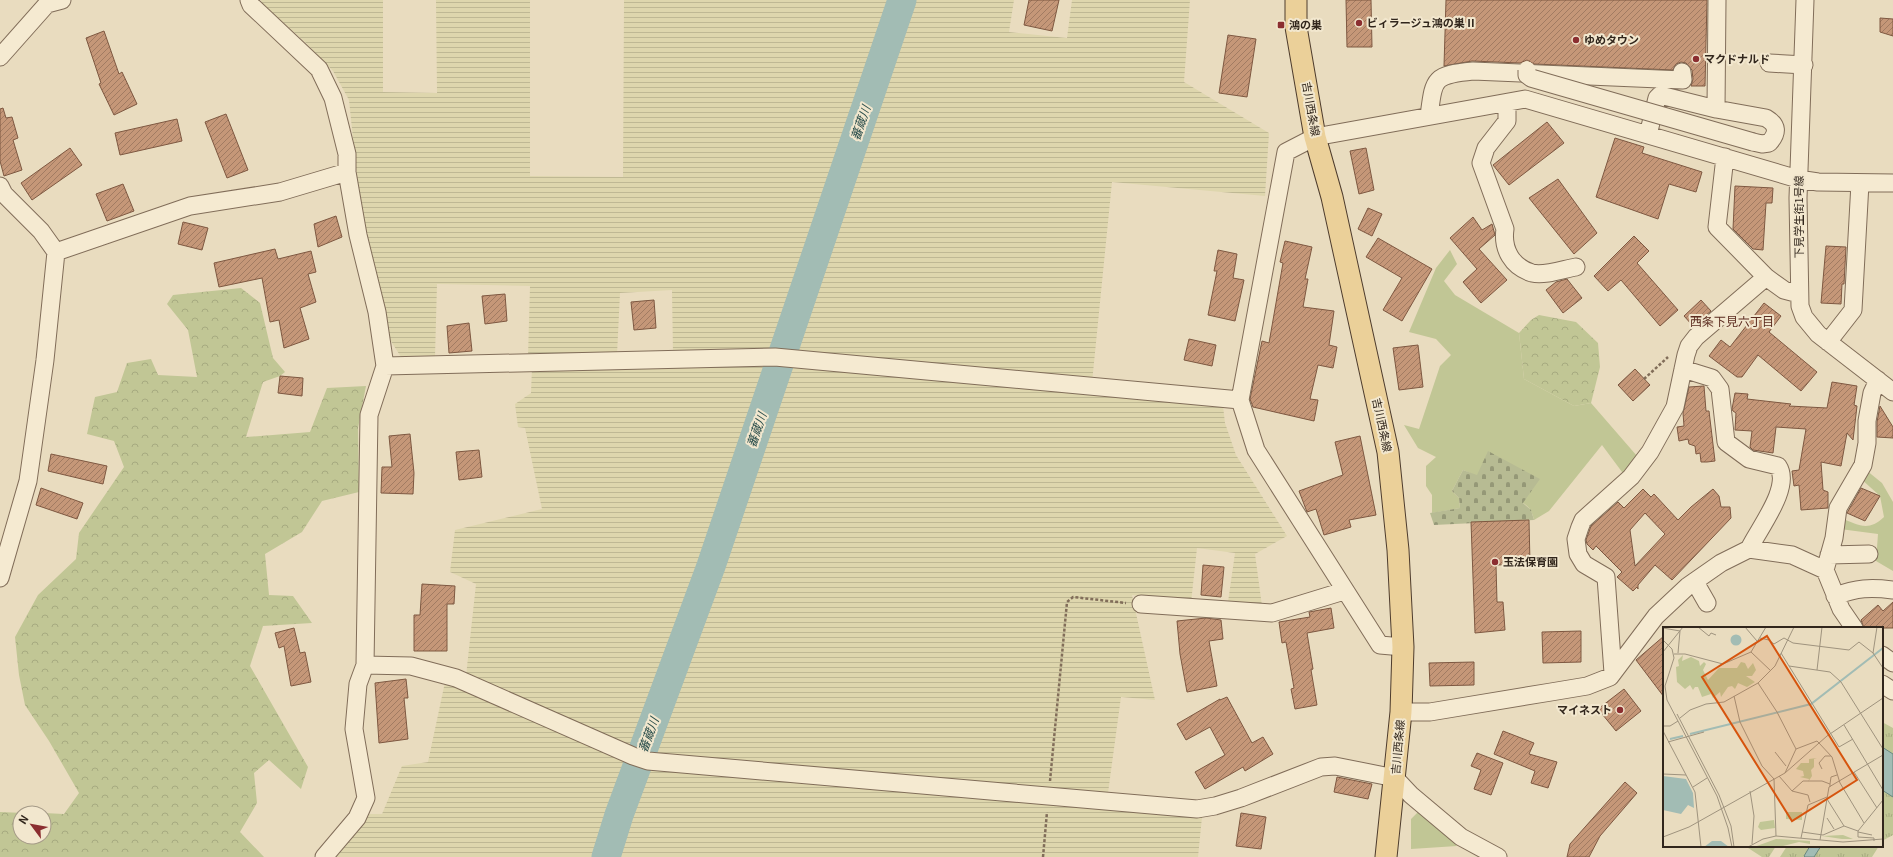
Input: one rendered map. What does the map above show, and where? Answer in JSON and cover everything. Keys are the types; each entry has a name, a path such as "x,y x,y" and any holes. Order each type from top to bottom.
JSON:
{"main road":[{"name":"吉川西条線","path":"1296,0 1296,27 1315,136 1332,197 1388,452 1398,550 1403,647 1401,712 1386,857"}],"street":[{"path":"0,57 47,4 62,0"},
{"path":"250,0 251,5 319,69 333,98 347,154 348,172 358,235 377,312 385,366 369,415 365,666 358,684 354,729 366,798 357,818 324,857"},
{"path":"1716,109 1717,0"},
{"name":"下見学生街1号線","path":"1805,0 1804,65 1798,179 1800,306 1804,317 1810,326 1828,342 1893,392"},
{"path":"1770,63 1804,65"},
{"path":"1527,70 1527,75 1531,78 1753,142 1769,143 1776,134 1776,127 1773,122 1766,118 1716,109 1660,95 1657,98 1648,135"},
{"path":"1429,116 1433,88 1440,79 1449,73 1473,71 1683,80 1682,72"},
{"path":"1403,647 1380,645 1344,591 1256,450 1240,400 1286,152 1315,136 1525,99 1798,179 1818,182 1893,183"},
{"path":"1507,103 1507,121 1486,148 1481,163 1505,229 1503,240 1506,252 1519,265 1533,273 1576,267"},
{"path":"1725,157 1717,227 1766,276 1784,290 1799,294"},
{"path":"56,252 190,206 280,192 348,172"},
{"path":"1828,342 1853,310 1860,183"},
{"path":"0,186 4,194 41,231 56,252 45,360 28,481 0,578"},
{"path":"1613,673 1606,577 1584,564 1578,554 1576,539 1583,520 1631,477 1650,452 1675,407 1689,346 1696,337 1766,276"},
{"path":"385,366 782,358 1240,400"},
{"path":"1683,369 1712,378 1720,389 1726,442 1749,459 1778,466 1782,472 1782,486 1776,501 1749,549"},
{"path":"1853,627 1841,609 1835,596 1827,563 1834,538 1838,508 1863,465 1867,443 1867,421 1872,393 1878,380"},
{"path":"1401,712 1430,712 1587,686 1610,677 1656,616 1695,582 1721,562 1749,549 1792,555 1827,563 1869,554"},
{"path":"1695,582 1707,603"},
{"path":"1835,596 1852,590 1871,587 1893,590"},
{"path":"1141,604 1272,612 1344,591"},
{"path":"1883,656 1893,663"},
{"path":"365,666 412,666 456,678 641,759 1197,809 1215,806 1241,798 1321,767 1335,766 1395,778 1411,795 1461,837 1498,857"},
{"path":"1883,685 1893,691"}],"path":[{"path":"1644,379 1670,356"},
{"path":"1043,857 1067,602 1072,597 1141,604"}],"shaded area":[{"path":"261,0 383,0 383,92 437,93 436,0 530,0 530,176 623,177 624,0 893,0 893,7 773,350 673,355 672,290 620,293 617,355 528,357 530,286 437,284 435,357 401,357 387,335 360,206 349,100 333,71 306,43 262,3"},
{"path":"910,0 1014,0 1009,32 1067,38 1072,0 1190,0 1184,82 1269,133 1265,196 1112,182 1092,383 793,353 908,27"},
{"path":"773,363 633,747 466,676 476,584 450,572 455,530 542,509 525,428 518,427 515,404 531,393 532,367"},
{"path":"786,363 1223,406 1225,423 1236,455 1287,536 1255,554 1262,606 1228,602 1235,553 1197,548 1191,603 1132,595 1155,700 1121,697 1108,793 651,752"},
{"path":"445,682 628,763 595,857 332,857 368,814 382,814 402,766 428,762"},
{"path":"645,768 1107,805 1202,817 1198,857 617,857"}],"green space":[{"path":"1450,250 1457,264 1444,281 1455,295 1519,333 1524,379 1574,406 1591,403 1637,456 1625,476 1602,445 1549,511 1534,520 1532,512 1529,508 1516,498 1463,470 1452,491 1459,498 1460,508 1432,513 1432,495 1426,486 1426,466 1436,457 1418,448 1404,425 1419,429 1440,366 1451,355 1436,339 1409,332 1436,268"},
{"path":"241,288 260,303 273,358 285,372 280,376 263,382 246,437 310,432 327,388 366,386 358,428 359,492 322,501 302,532 265,554 269,595 293,596 312,623 263,626 250,666 308,767 301,789 269,760 254,773 257,803 240,832 264,857 0,857 0,812 12,812 12,845 52,845 52,813 64,814 79,793 49,741 25,705 19,675 15,637 38,595 76,559 79,533 124,467 114,441 87,434 95,397 117,392 127,363 151,359 158,375 197,377 188,330 167,304 173,295"},
{"path":"1539,315 1576,322 1598,343 1600,367 1591,403 1574,406 1524,379 1519,333 1531,320"},
{"path":"1488,451 1540,479 1523,503 1531,510 1534,520 1434,525 1430,513 1460,508 1459,498 1452,491 1463,470 1477,475"},
{"path":"1866,470 1882,483 1893,502 1893,571 1876,561 1878,534 1840,529 1841,518 1858,525 1868,526 1878,522 1884,517 1880,496 1860,478"},
{"path":"1883,723 1893,728 1893,835 1883,840"},
{"path":"1421,809 1457,846 1411,849 1411,819"},
{"path":"1747,847 1775,847 1769,857 1762,857"},
{"path":"1786,847 1878,847 1872,857 1780,857"}],"water":[{"path":"1883,748 1893,754 1893,797 1883,791"},
{"path":"1809,847 1820,847 1814,857 1804,856"}],"building":[{"path":"1029,0 1059,0 1052,31 1024,25"},
{"name":"ビィラージュ鴻の巣 II","path":"1346,0 1371,0 1372,47 1347,47"},
{"name":"ゆめタウン","path":"1446,0 1707,0 1705,86 1691,86 1693,79 1692,70 1686,63 1681,62 1676,64 1673,70 1534,64 1527,60 1520,63 1472,61 1444,66"},
{"path":"1880,18 1893,19 1893,36 1880,32"},
{"path":"104,31 119,74 122,72 137,104 114,115 99,84 101,83 86,38"},
{"path":"1228,35 1256,39 1247,97 1219,93"},
{"path":"3,108 6,118 12,117 18,138 13,140 22,170 4,176 0,161 0,109"},
{"path":"226,114 248,170 227,178 205,122"},
{"path":"177,119 182,141 120,155 115,133"},
{"path":"1547,122 1564,143 1509,185 1493,165"},
{"path":"1615,138 1644,147 1642,153 1702,172 1696,192 1669,184 1658,219 1596,197"},
{"path":"70,148 82,165 32,200 21,183"},
{"path":"1366,148 1374,190 1359,194 1350,151"},
{"path":"1558,179 1597,233 1574,254 1529,198"},
{"path":"123,184 134,211 107,221 96,194"},
{"path":"1735,186 1773,188 1772,203 1766,203 1763,250 1753,249 1733,229"},
{"path":"1368,208 1382,214 1372,236 1358,229"},
{"path":"336,216 342,237 318,247 314,224"},
{"path":"1473,217 1482,230 1492,224 1495,235 1479,249 1507,280 1481,303 1463,282 1477,269 1450,238"},
{"path":"183,222 208,228 202,250 178,244"},
{"path":"1634,236 1649,251 1637,263 1678,310 1660,326 1621,280 1608,291 1594,276"},
{"path":"1378,238 1432,269 1402,321 1383,310 1402,278 1366,257"},
{"path":"1285,241 1312,247 1305,279 1308,279 1303,307 1334,311 1329,345 1337,347 1333,368 1318,365 1310,399 1318,400 1314,421 1253,407 1250,399 1262,341 1269,343 1283,263 1280,262"},
{"path":"1826,246 1846,247 1844,284 1842,284 1841,304 1821,303"},
{"path":"275,249 278,259 311,251 316,272 308,274 316,302 300,308 309,339 284,348 279,320 270,322 262,278 219,287 214,263"},
{"path":"1218,250 1237,254 1233,278 1244,280 1235,321 1208,315 1217,271 1214,271"},
{"path":"1567,279 1582,298 1563,313 1546,290 1556,282"},
{"path":"505,294 507,321 485,324 482,296"},
{"path":"654,300 656,328 634,330 631,302"},
{"path":"1701,300 1711,311 1693,326 1684,316"},
{"path":"1764,303 1781,316 1769,332 1817,372 1801,391 1758,355 1742,377 1737,377 1709,356 1721,340 1730,347"},
{"path":"469,323 472,351 449,353 447,326"},
{"path":"1189,339 1216,345 1212,366 1184,360"},
{"path":"1418,345 1423,387 1399,390 1393,348"},
{"path":"1635,369 1650,385 1633,401 1618,385"},
{"path":"280,376 303,378 302,396 278,393"},
{"path":"1832,382 1857,386 1854,405 1857,406 1853,440 1847,433 1841,466 1821,462 1823,490 1828,492 1828,508 1801,510 1799,485 1794,486 1792,471 1799,470 1806,429 1776,427 1773,453 1753,450 1750,447 1752,431 1735,430 1736,413 1732,409 1735,393 1748,394 1747,399 1791,404 1789,406 1827,408"},
{"path":"1704,386 1706,411 1709,411 1715,461 1701,462 1700,453 1696,454 1695,446 1689,444 1688,439 1679,441 1677,427 1684,426 1683,413 1689,387"},
{"path":"1880,406 1893,427 1893,438 1877,437 1877,422"},
{"path":"410,434 414,473 413,494 381,493 382,467 392,467 389,436"},
{"path":"1360,436 1376,515 1349,520 1351,527 1324,535 1316,509 1307,512 1299,491 1343,475 1335,442"},
{"path":"479,450 482,477 459,480 456,452"},
{"path":"51,454 107,466 103,484 48,471"},
{"path":"41,488 83,503 77,519 36,505"},
{"path":"1861,488 1880,496 1865,521 1847,513"},
{"path":"1643,489 1651,497 1654,494 1678,520 1713,489 1719,496 1721,507 1730,507 1731,518 1672,580 1655,565 1638,585 1638,589 1637,587 1633,591 1617,577 1622,572 1596,546 1593,550 1587,544 1586,540 1591,526 1618,502 1624,508","holes":["1645,513 1665,534 1635,566 1630,530"]},
{"path":"1529,520 1530,564 1496,565 1497,602 1503,602 1505,630 1475,633 1471,522"},
{"path":"1203,565 1224,567 1221,597 1201,595"},
{"path":"422,584 455,586 454,604 447,604 447,651 414,651 414,615 420,615"},
{"path":"1893,602 1893,628 1864,627 1861,620 1878,605 1883,611"},
{"path":"1331,608 1334,628 1307,633 1317,705 1295,709 1291,689 1294,688 1286,642 1282,643 1279,622 1310,617 1309,612"},
{"path":"1206,618 1221,620 1223,639 1209,641 1217,686 1187,692 1180,654 1177,621"},
{"path":"294,628 300,653 305,652 311,682 291,686 284,646 279,648 275,633"},
{"path":"1581,631 1581,662 1543,663 1542,632"},
{"path":"1663,637 1663,696 1636,660"},
{"path":"1474,662 1474,685 1430,686 1429,663"},
{"path":"406,679 408,698 404,698 408,739 379,743 375,683"},
{"name":"マイネスト","path":"1624,689 1641,711 1616,731 1598,709"},
{"path":"1227,697 1252,743 1263,737 1273,754 1245,771 1243,767 1205,789 1195,772 1225,755 1210,727 1186,740 1177,724 1220,699"},
{"path":"1503,731 1534,743 1529,754 1557,762 1548,788 1531,783 1535,771 1494,754"},
{"path":"1477,753 1503,763 1491,795 1474,789 1481,770 1471,766"},
{"path":"1337,777 1372,784 1368,799 1334,792"},
{"path":"1625,782 1637,793 1600,836 1589,857 1567,857 1570,844"},
{"path":"1241,813 1266,817 1261,849 1236,846"}],"waterway":[{"name":"蕃蔵川","path":"606,857 619,815 711,566 902,0"}],"place":[{"name":"ビィラージュ鴻の巣 II","path":"1359,23"},
{"name":"鴻の巣","path":"1281,25"},
{"name":"ゆめタウン","path":"1576,40"},
{"name":"マクドナルド","path":"1696,59"},
{"name":"玉法保育園","path":"1495,562"},
{"name":"マイネスト","path":"1620,710"}],"district":[{"name":"西条下見六丁目","path":"1732,322"}]}
